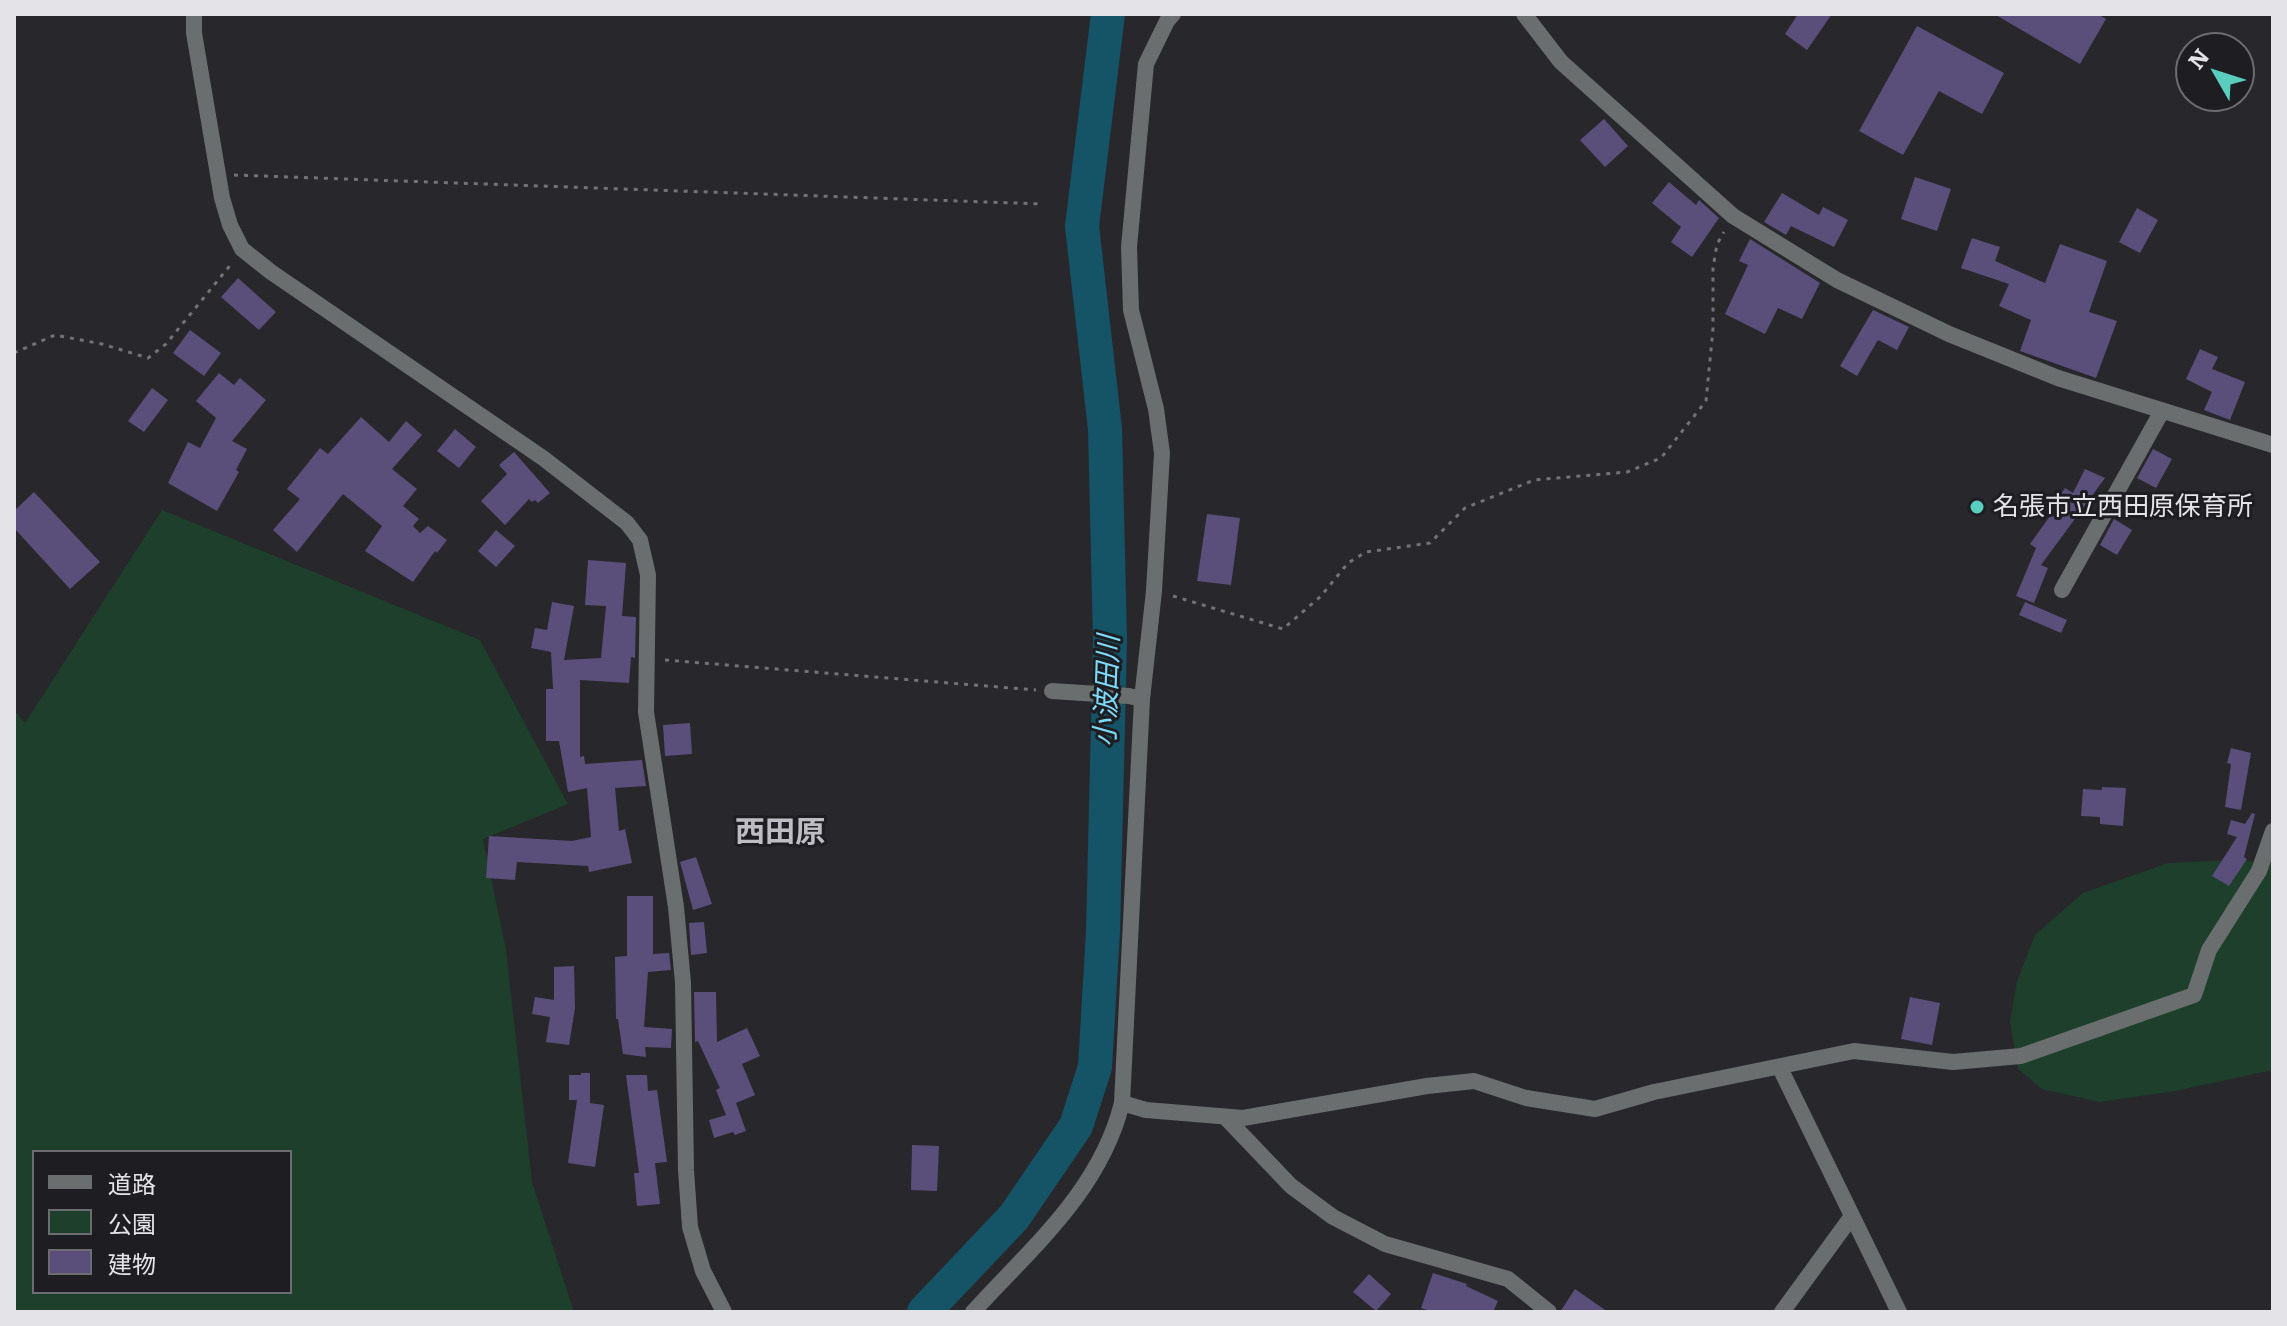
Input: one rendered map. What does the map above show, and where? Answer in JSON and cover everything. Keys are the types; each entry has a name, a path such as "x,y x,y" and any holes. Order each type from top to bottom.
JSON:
{"street":[{"path":"194,14 194,33 219,174 230,225 242,249 543,458 627,523 640,540 648,575 646,712 676,907 683,983 690,1227 703,1271 724,1312"},
{"path":"973,1312 1087,1185 1113,1136 1122,1103 1135,697 1154,591 1162,453 1156,409 1131,310 1129,247 1146,64 1173,14"},
{"path":"1524,14 1561,62 1733,216 1837,280 1949,334 2058,378 2273,445"},
{"path":"2062,590 2162,411"},
{"path":"1052,691 1135,697"},
{"path":"1122,1103 1146,1110 1243,1118 1427,1086 1474,1081 1526,1098 1595,1109 1654,1092 1854,1051 1953,1062 2021,1056 2194,995 2209,950 2259,871 2273,831"},
{"path":"1780,1068 1899,1312"},
{"path":"1226,1118 1271,1168 1333,1217 1385,1244 1508,1279 1549,1312"},
{"path":"1782,1312 1852,1216"}],"path":[{"path":"219,174 1042,204"},
{"path":"1154,591 1283,629 1321,596 1348,563 1366,552 1430,543 1465,508 1534,480 1627,472 1661,458 1706,401 1713,329 1713,268 1717,244 1733,216"},
{"path":"14,353 55,335 102,344 148,358 166,344 242,249"},
{"path":"647,659 1052,691"}],"green space":[{"path":"162,510 480,640 568,804 483,839 506,950 532,1182 574,1312 14,1312 14,710 25,723"},
{"path":"2231,860 2273,863 2273,1070 2175,1091 2099,1102 2042,1089 2018,1069 2010,1022 2017,981 2035,935 2083,893 2168,863"}],"building":[{"path":"1798,14 1832,14 1807,50 1785,34"},
{"path":"1994,14 2097,14 2106,19 2080,64"},
{"path":"1917,26 2004,73 1982,114 1939,91 1903,155 1859,131"},
{"path":"1604,119 1628,146 1605,167 1580,140"},
{"path":"1915,177 1951,189 1937,231 1901,219"},
{"path":"1669,182 1696,205 1699,200 1719,218 1692,257 1671,242 1681,227 1652,203"},
{"path":"1782,193 1819,215 1823,207 1848,220 1834,247 1791,226 1786,235 1764,222"},
{"path":"2137,208 2158,220 2140,253 2119,242"},
{"path":"1972,238 2000,247 1995,261 2045,283 2060,244 2107,261 2089,312 2117,321 2096,378 2020,351 2031,320 1999,306 2009,284 1961,268"},
{"path":"1750,239 1820,283 1802,319 1778,308 1765,334 1725,314 1748,265 1739,261"},
{"path":"238,278 276,312 259,330 221,297"},
{"path":"1873,310 1909,327 1897,350 1878,340 1857,376 1840,366"},
{"path":"190,330 221,353 204,376 173,353"},
{"path":"2200,349 2218,357 2212,369 2245,382 2230,420 2204,410 2212,392 2186,379"},
{"path":"219,373 234,385 240,378 266,400 232,441 247,449 236,470 239,472 217,511 168,483 188,442 200,448 216,418 196,401"},
{"path":"152,388 168,400 144,432 128,421"},
{"path":"361,417 389,442 406,421 422,435 392,469 417,489 403,506 419,519 413,526 420,533 428,526 447,540 437,553 435,551 413,582 365,551 382,526 343,494 297,552 273,530 300,499 287,489 320,448 328,454"},
{"path":"455,429 476,447 459,468 437,451"},
{"path":"2153,449 2172,459 2156,488 2137,478"},
{"path":"514,452 550,493 538,503 529,499 505,525 481,501 507,474 499,465"},
{"path":"2085,469 2105,478 2041,565 2048,568 2034,603 2016,596 2036,548 2030,544 2065,488 2073,493"},
{"path":"34,492 100,562 70,589 14,528 14,511"},
{"path":"1207,514 1240,518 1231,585 1197,581"},
{"path":"2114,519 2132,530 2117,555 2100,545"},
{"path":"496,530 515,546 496,567 478,551"},
{"path":"588,560 626,563 622,616 636,617 635,658 631,657 629,683 580,680 580,757 584,756 585,764 642,760 646,786 615,788 619,831 625,829 632,863 589,872 588,866 517,862 515,880 486,878 489,836 572,841 591,837 587,788 568,792 559,741 546,741 546,689 553,689 551,652 531,648 535,628 547,630 552,602 574,606 564,660 601,658 606,606 585,605"},
{"path":"2025,602 2067,620 2061,633 2019,615"},
{"path":"690,723 692,754 665,756 663,725"},
{"path":"2231,748 2251,753 2241,810 2225,807 2231,764 2227,763"},
{"path":"2102,787 2126,788 2123,826 2100,824 2100,817 2081,816 2083,789 2102,790"},
{"path":"2252,813 2255,814 2244,857 2247,859 2229,886 2212,876 2237,837 2227,834 2231,820 2245,824"},
{"path":"696,857 712,904 693,910 680,862"},
{"path":"627,896 653,896 653,954 669,953 671,970 648,972 644,1027 672,1029 671,1048 645,1047 646,1057 623,1054 616,1019 615,957 627,956"},
{"path":"704,922 707,953 691,955 689,923"},
{"path":"574,966 575,1008 569,1045 546,1042 550,1017 532,1014 535,997 554,1000 554,967"},
{"path":"694,992 716,992 717,1042 747,1028 760,1056 742,1064 755,1095 736,1103 746,1131 735,1135 733,1132 714,1138 709,1120 726,1115 716,1090 720,1088 698,1041 695,1042"},
{"path":"1910,997 1940,1003 1932,1045 1901,1039"},
{"path":"590,1073 590,1103 604,1105 595,1167 568,1163 577,1100 569,1100 569,1075"},
{"path":"626,1075 647,1075 648,1091 657,1090 667,1162 655,1163 660,1204 637,1206 634,1173 639,1173"},
{"path":"912,1145 939,1146 937,1191 911,1190"},
{"path":"1433,1273 1467,1284 1498,1301 1493,1312 1432,1312 1421,1308"},
{"path":"1369,1274 1391,1294 1376,1311 1353,1292"},
{"path":"1575,1289 1608,1312 1560,1312"}],"waterway":[{"name":"小波田川","path":"924,1312 1014,1217 1076,1126 1095,1067 1103,931 1110,640 1105,429 1082,226 1108,14"}],"place":[{"name":"名張市立西田原保育所","path":"1977,507"}],"district":[{"name":"西田原","path":"780,833"}]}
